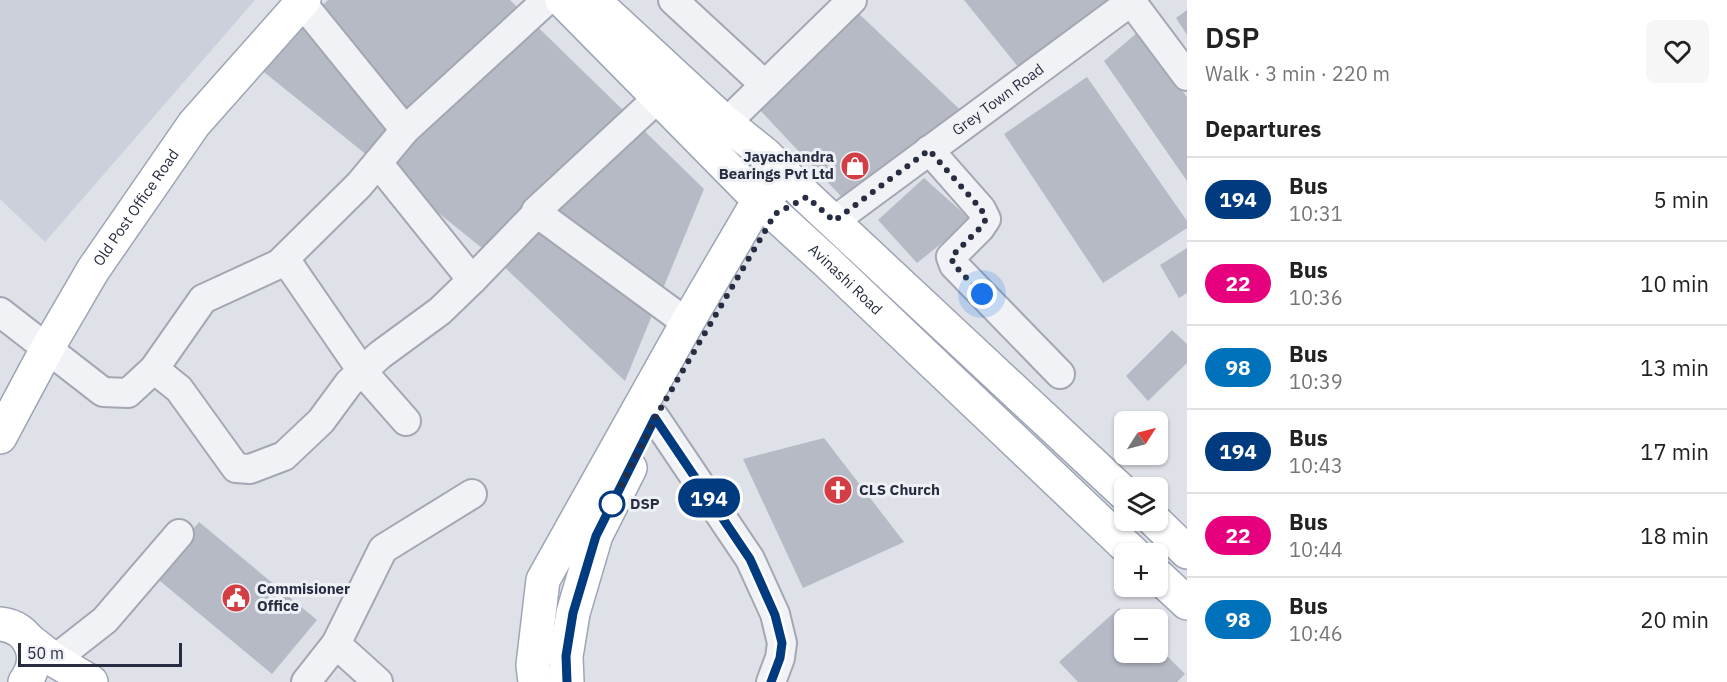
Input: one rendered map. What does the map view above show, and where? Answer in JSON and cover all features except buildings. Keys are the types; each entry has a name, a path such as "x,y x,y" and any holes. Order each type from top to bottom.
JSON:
{"main road":[{"name":"Avinashi Road","path":"562,0 767,207 1122,543"},
{"path":"592,0 726,123 766,155 1114,484"},
{"name":"Old Post Office Road","path":"0,437 46,349 93,270 194,124 303,1"},
{"path":"534,682 533,665 543,580 687,323 767,207 798,187"},
{"path":"567,682 566,656 573,613 596,536 655,418 767,207"},
{"path":"1165,531 1187,552"},
{"path":"1168,585 1187,603"},
{"path":"1,624 13,626 42,650 91,682"},
{"path":"25,682 32,673 34,651 42,650"}],"street":[{"path":"0,312 103,392 128,393 154,369 203,298 279,264 285,259 359,185 405,130 547,0"},
{"path":"673,0 765,85"},
{"path":"303,1 405,130"},
{"path":"1132,1 1187,76"},
{"name":"Grey Town Road","path":"834,221 1132,1"},
{"path":"726,123 765,85 838,5"},
{"path":"536,211 659,98"},
{"path":"929,150 981,209 986,219 951,257 954,265 1060,374"},
{"path":"378,163 472,280"},
{"path":"154,369 179,389 236,468 250,469 284,456 321,421 349,383 440,311 537,213 687,323"},
{"path":"285,259 362,371 406,421"},
{"path":"655,418 750,559 775,615 782,643 780,658 771,682"},
{"path":"306,682 336,644 383,549 472,494"},
{"path":"42,650 105,620 179,534"},
{"path":"336,644 378,682"}],"shaded area":[{"path":"0,0 255,0 45,242 0,199"}],"bus line":[{"name":"194","path":"567,682 566,656 573,613 596,536 655,418 750,559 775,615 782,643 780,658 771,682"}],"place":[{"name":"Jayachandra Bearings Pvt Ltd","path":"855,166"},
{"name":"CLS Church","path":"838,490"},
{"name":"DSP","path":"612,504"},
{"name":"Commisioner Office","path":"236,598"}],"route":[{"path":"612,504 655,418 775,214 807,197 834,221 929,150 981,209 986,219 951,257 954,265 982,294"}]}
